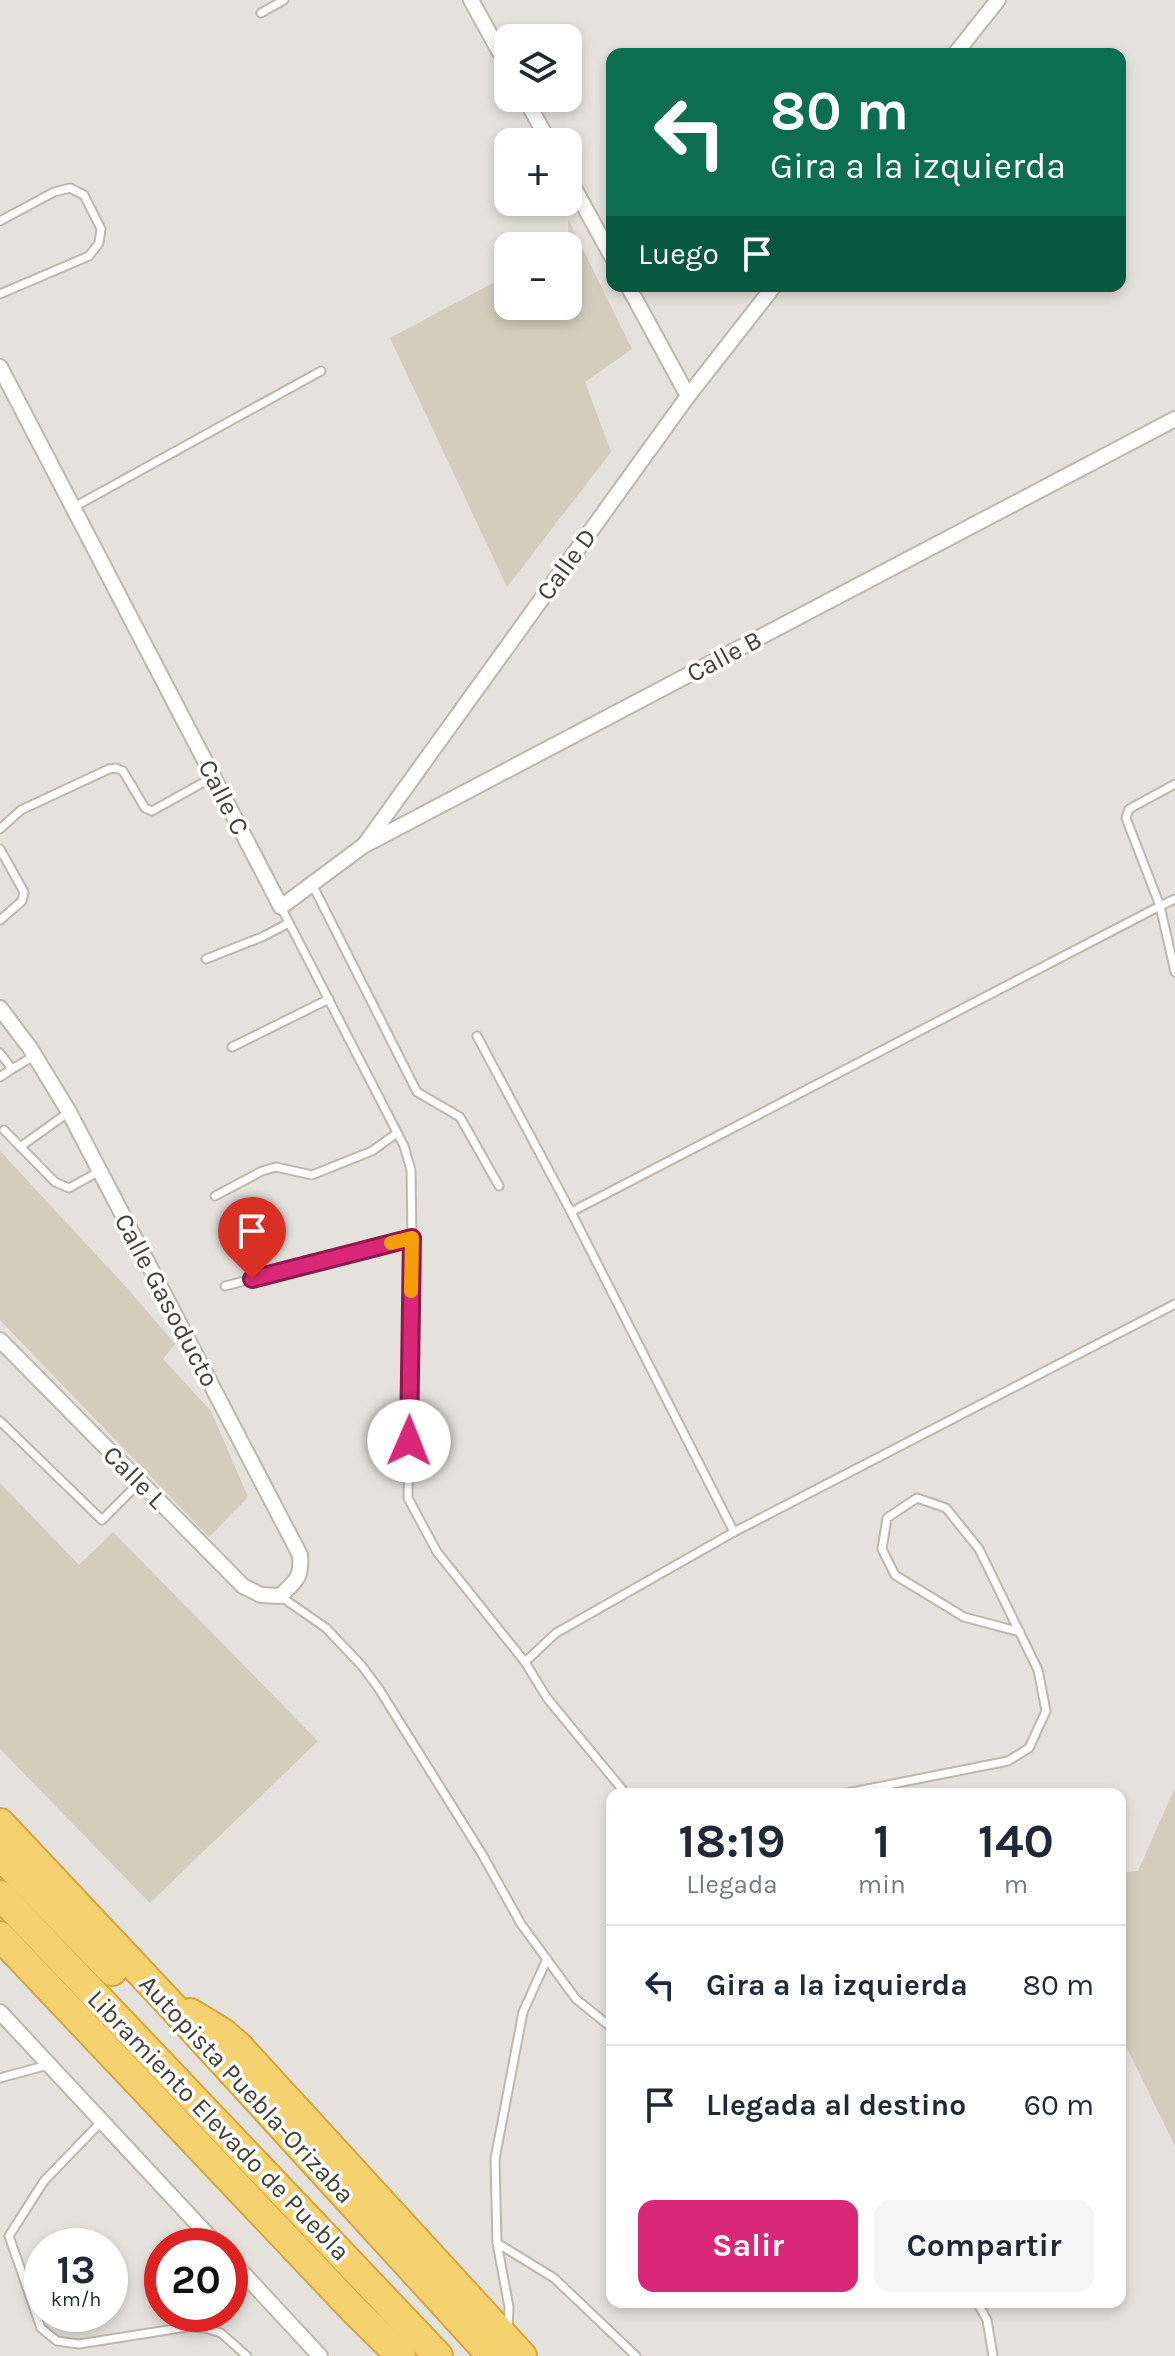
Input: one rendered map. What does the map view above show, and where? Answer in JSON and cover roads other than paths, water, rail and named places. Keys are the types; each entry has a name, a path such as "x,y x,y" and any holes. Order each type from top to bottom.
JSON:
{"highway":[{"name":"Autopista Puebla-Orizaba","path":"0,1823 172,2006 207,2022 238,2046 507,2351"},
{"name":"Libramiento Elevado de Puebla","path":"0,1855 474,2356"},
{"name":"Libramiento Elevado de Puebla","path":"0,1895 438,2356"},
{"path":"0,1936 401,2356"}],"street":[{"path":"471,0 494,42"},
{"path":"960,48 998,0"},
{"path":"582,202 606,246"},
{"path":"631,292 688,396"},
{"name":"Calle D","path":"363,846 688,396 769,292"},
{"name":"Calle C","path":"0,367 281,907"},
{"name":"Calle B","path":"281,907 363,846 1175,419"},
{"name":"Calle Gasoducto","path":"0,1008 30,1048 69,1112 300,1555 302,1570 296,1581 280,1596"},
{"name":"Calle L","path":"0,1340 243,1586 261,1595 280,1596"},
{"path":"0,2012 202,2228"},
{"path":"248,2278 320,2356"}],"lane":[{"path":"261,13 284,0"},
{"path":"0,221 54,192 70,188 84,195 101,229 99,243 89,256 0,294"},
{"path":"74,507 321,371"},
{"path":"0,829 21,810 109,769 123,771 145,808 152,811 213,777"},
{"path":"1175,784 1129,809 1126,818 1160,906 1175,972"},
{"path":"0,849 24,892 22,901 0,920"},
{"path":"312,884 417,1092 460,1117 499,1186"},
{"path":"571,1212 1175,899"},
{"name":"Calle C","path":"281,907 404,1146 411,1170 408,1498 437,1552 525,1662 547,1698 621,1788"},
{"path":"206,959 289,923"},
{"path":"232,1047 329,999"},
{"path":"477,1036 571,1212 734,1532"},
{"path":"0,1053 12,1069"},
{"path":"0,1077 34,1056"},
{"path":"20,1147 69,1112"},
{"path":"4,1130 55,1182 69,1188 100,1171"},
{"path":"215,1196 276,1167 312,1175 372,1151 397,1133"},
{"path":"225,1286 412,1238"},
{"path":"525,1662 556,1633 734,1532 1175,1304"},
{"path":"0,1421 102,1520 140,1482"},
{"path":"872,1788 1008,1761 1029,1748 1046,1711 1038,1670 1020,1632 979,1549 946,1508 917,1498 887,1518 882,1549 895,1575 964,1617 1020,1632"},
{"path":"280,1596 326,1628 362,1666 482,1854 521,1924 576,1999 606,2023"},
{"path":"507,2351 509,2307 497,2243 495,2159 523,2012 547,1959"},
{"path":"0,2078 50,2065"},
{"path":"103,2120 44,2181 4,2237 41,2328 57,2341 79,2344 187,2327 205,2328 221,2333 247,2356"},
{"path":"497,2243 554,2278 636,2356"},
{"path":"980,2308 987,2320 993,2356"}]}
